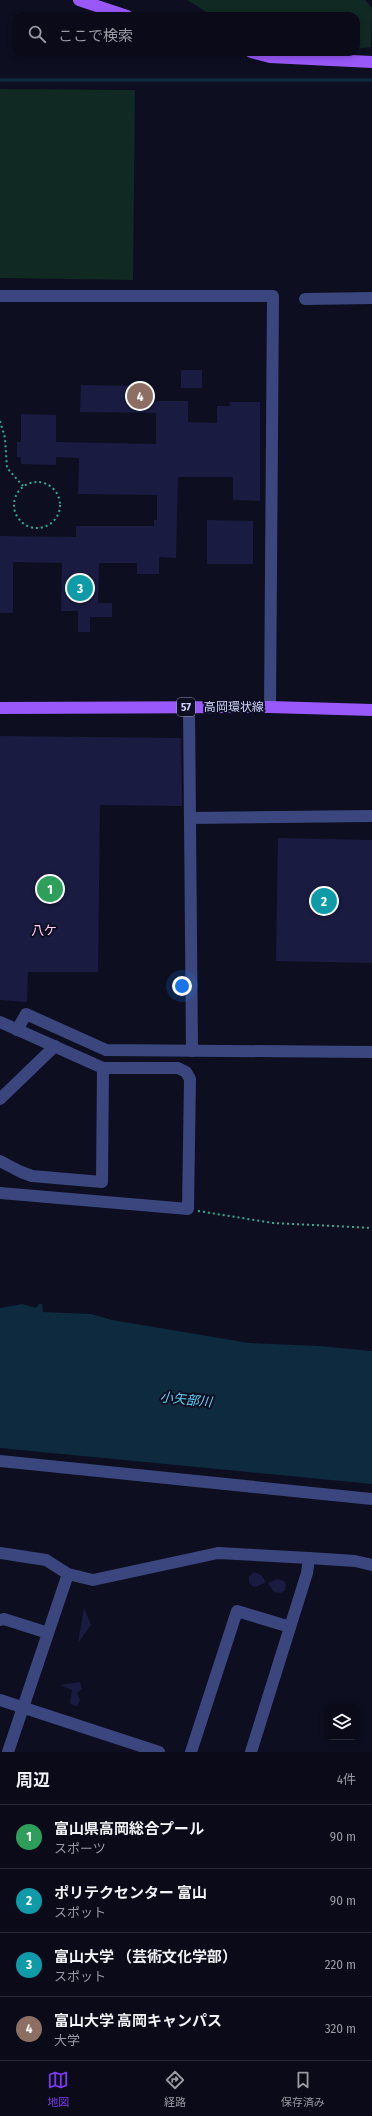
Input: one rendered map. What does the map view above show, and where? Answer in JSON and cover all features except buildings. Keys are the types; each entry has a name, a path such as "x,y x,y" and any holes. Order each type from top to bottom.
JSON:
{"main road":[{"path":"79,0 115,12"},
{"path":"266,56 372,62"},
{"name":"高岡環状線","path":"0,708 270,707 372,710"}],"street":[{"path":"0,296 273,296 270,707"},
{"path":"305,299 372,298"},
{"path":"189,708 192,1051"},
{"path":"190,818 372,816"},
{"path":"18,1030 26,1014 106,1050 372,1052"},
{"path":"0,1022 103,1068 178,1068 186,1072 190,1079 188,1209 0,1193"},
{"path":"0,1099 54,1046"},
{"path":"0,1161 32,1176 102,1182 103,1068"},
{"path":"0,1461 372,1499"},
{"path":"0,1553 46,1560 68,1574 93,1580 218,1552 355,1561 372,1565"},
{"path":"251,1752 307,1573 309,1558"},
{"path":"8,1752 68,1574"},
{"path":"191,1752 237,1611 290,1627"},
{"path":"0,1620 4,1619 48,1633"},
{"path":"0,1700 159,1752"}],"path":[{"path":"0,421 5,438 7,468 23,486"},
{"path":"38,482 52,488 58,494 60,509 53,523 39,529 25,525 19,520 15,514 14,499 23,486 38,482"},
{"path":"188,1209 273,1224 372,1228"}],"green space":[{"path":"187,0 365,0 372,8 371,47 360,48 360,12 206,12"},
{"path":"0,89 135,90 133,280 0,278"}],"water":[{"name":"小矢部川","path":"22,1304 36,1308 39,1304 42,1304 43,1312 91,1314 112,1320 249,1343 319,1346 372,1351 372,1484 0,1448 0,1308"}],"waterway":[{"path":"0,80 372,80"}],"place":[{"name":"富山大学 高岡キャンパス","path":"140,396"},
{"name":"富山大学 （芸術文化学部）","path":"80,588"},
{"name":"富山県高岡総合プール","path":"50,889"},
{"name":"ポリテクセンター 富山","path":"324,901"}],"district":[{"name":"八ケ","path":"44,930"}]}
